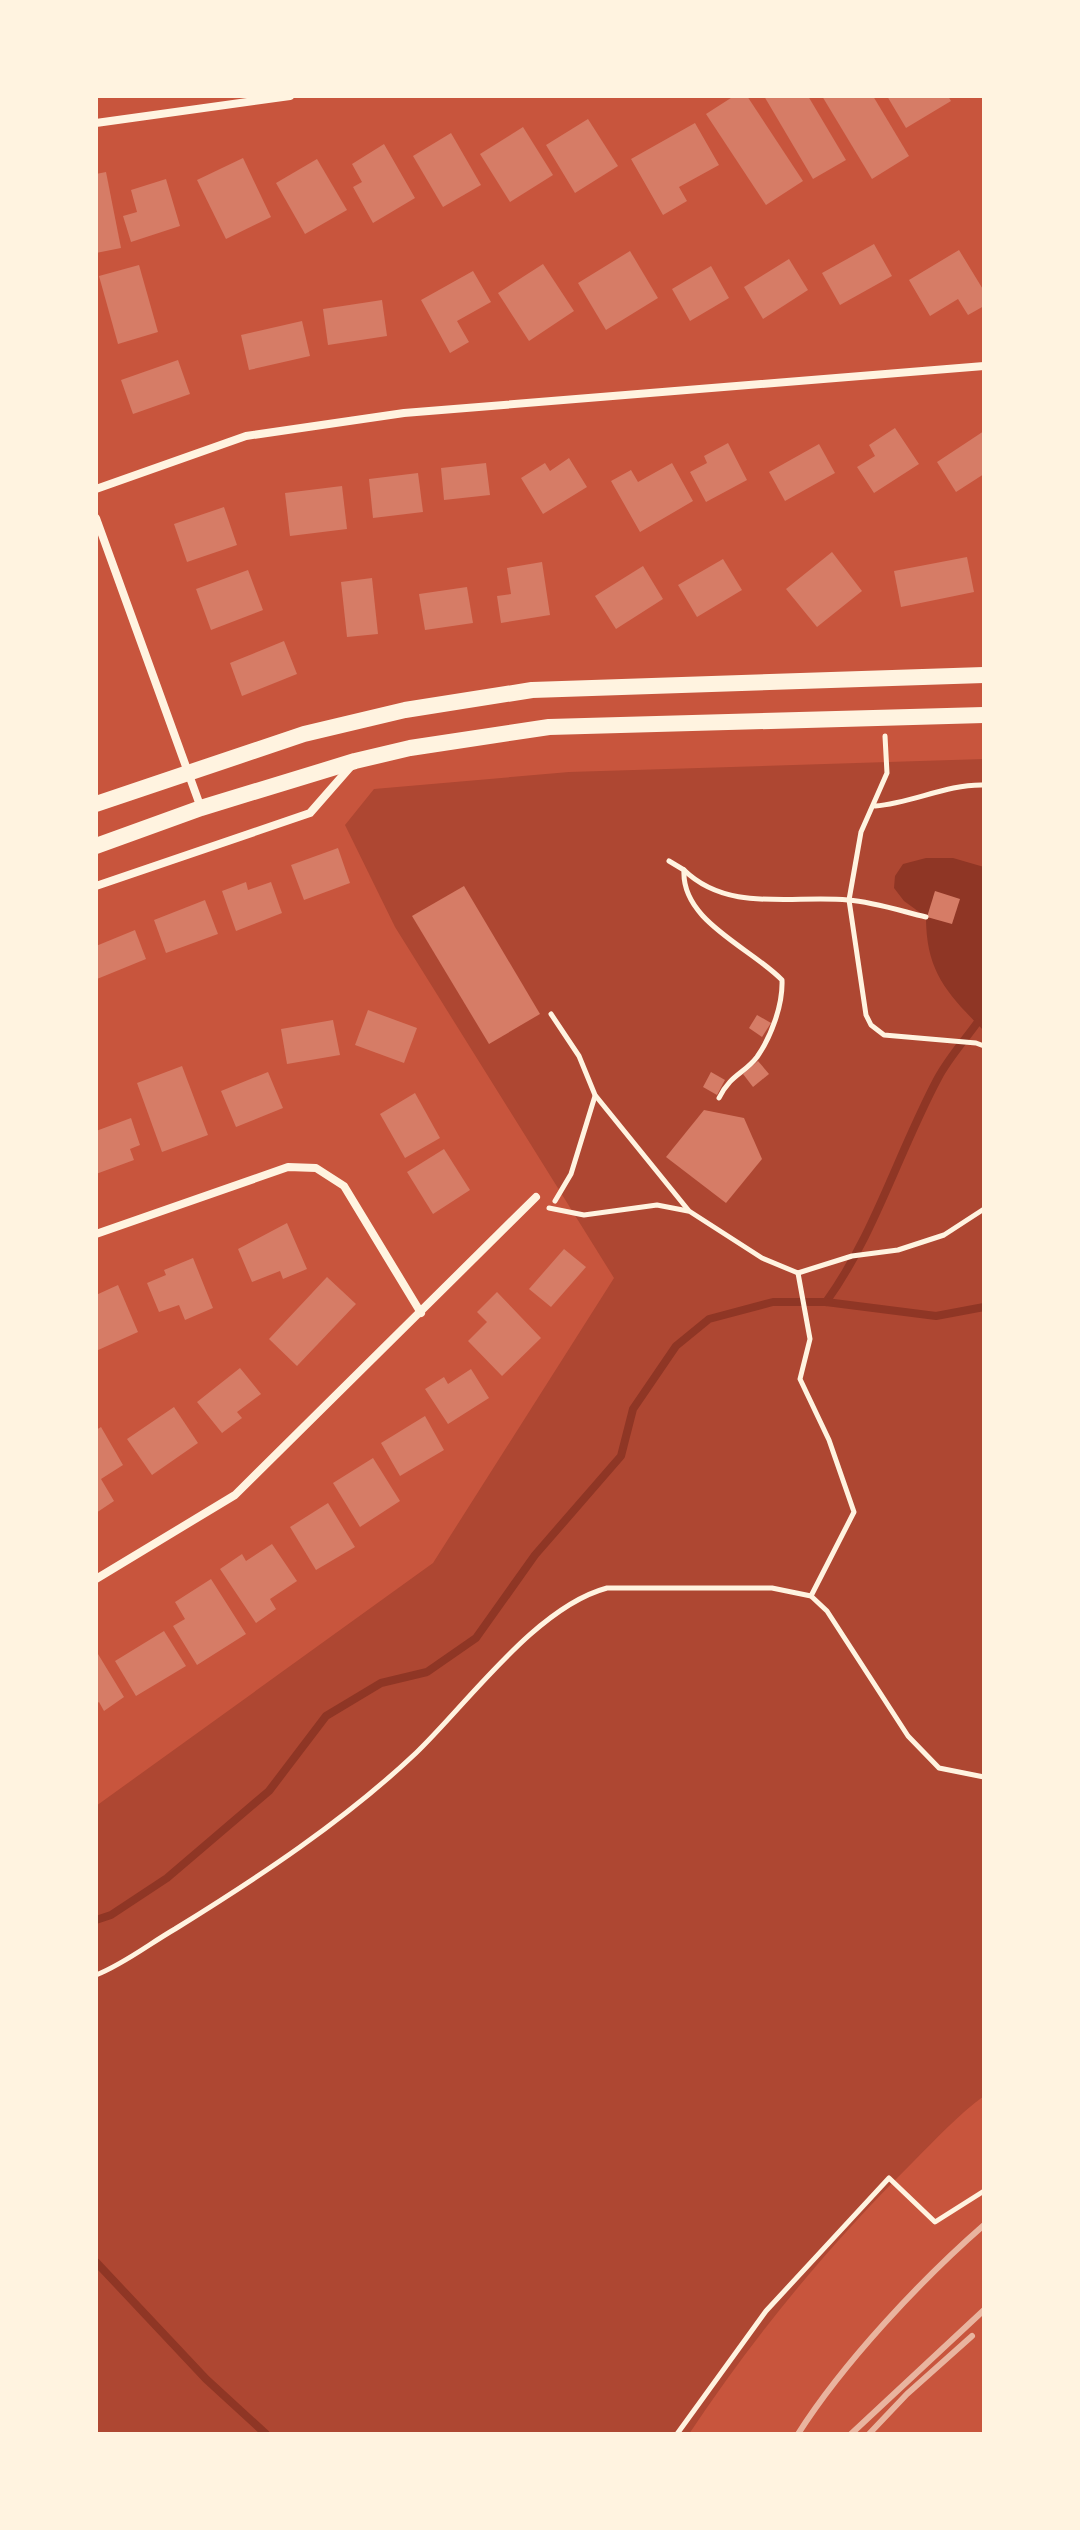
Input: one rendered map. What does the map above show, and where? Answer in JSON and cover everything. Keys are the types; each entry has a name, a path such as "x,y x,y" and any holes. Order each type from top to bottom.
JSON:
{"main road":[{"path":"96,804 304,734 405,710 532,690 984,675"},
{"path":"96,846 201,808 355,761 410,748 549,727 984,715"}],"street":[{"path":"96,123 290,96"},
{"path":"96,489 246,436 404,413 984,366"},
{"path":"96,518 201,808"},
{"path":"96,886 310,813 355,761"},
{"path":"96,1234 288,1167 316,1168 344,1186 421,1313"},
{"path":"96,1579 235,1495 536,1197"}],"path":[{"path":"884,719 887,773 861,832 849,900 866,1015 871,1025 884,1035 984,1046"},
{"path":"875,806 904,802 960,785 984,785"},
{"path":"669,861 699,885 723,896 849,900 926,917"},
{"path":"684,870 686,896 697,913 782,980 776,1016 756,1058 728,1079 719,1098"},
{"path":"551,1014 579,1056 595,1095 689,1211 762,1258 798,1273 852,1256 898,1250 944,1235 984,1209"},
{"path":"550,1209 571,1174 595,1095"},
{"path":"536,1197 550,1209 584,1215 657,1205 689,1211"},
{"path":"798,1273 810,1339 800,1379 829,1440 854,1512 811,1596"},
{"path":"96,1975 246,1885 305,1843 416,1753 538,1629 581,1595 607,1588 772,1588 811,1596 827,1611 908,1736 939,1768 984,1777"},
{"path":"677,2434 766,2311 889,2178 935,2222 984,2191"}],"shaded area":[{"path":"984,759 984,2096 882,2193 822,2259 766,2327 689,2434 96,2434 96,1806 433,1563 614,1278 395,927 345,825 374,789 569,772"},
{"path":"926,858 953,858 984,867 984,1031 941,980 930,953 926,917 904,901 894,888 895,876 903,864"}],"building":[{"path":"734,96 747,96 803,181 766,205 706,114"},
{"path":"764,96 808,96 846,160 813,179"},
{"path":"822,96 873,96 909,156 872,179"},
{"path":"887,96 948,96 951,101 906,128"},
{"path":"588,119 618,166 575,193 546,145"},
{"path":"695,123 719,165 679,187 687,201 663,215 631,159"},
{"path":"523,127 553,175 510,202 480,154"},
{"path":"451,133 481,185 443,207 413,156"},
{"path":"384,144 415,198 373,223 353,187 362,182 352,164"},
{"path":"243,158 271,217 226,239 197,180"},
{"path":"317,159 347,210 305,234 276,183"},
{"path":"106,172 121,248 96,253 96,174"},
{"path":"166,179 180,226 131,242 123,216 137,212 131,190"},
{"path":"874,244 892,276 840,305 822,273"},
{"path":"959,250 984,291 984,306 968,315 958,299 930,316 909,280"},
{"path":"630,251 658,298 606,330 578,283"},
{"path":"789,259 808,290 763,319 744,287"},
{"path":"543,264 574,311 529,341 498,293"},
{"path":"139,265 158,332 118,344 99,276"},
{"path":"711,266 729,298 690,321 672,289"},
{"path":"473,271 491,302 457,321 469,342 450,353 421,300"},
{"path":"382,300 387,336 328,345 323,309"},
{"path":"302,321 310,356 249,370 241,335"},
{"path":"178,360 190,394 133,414 121,380"},
{"path":"895,428 919,464 874,493 857,467 875,456 869,445"},
{"path":"984,431 984,474 956,492 937,462"},
{"path":"728,443 747,480 706,502 690,472 707,463 704,456"},
{"path":"819,444 835,473 785,501 769,472"},
{"path":"569,458 587,487 543,514 521,478 545,463 550,471"},
{"path":"486,463 490,495 444,500 441,468"},
{"path":"672,463 693,501 640,532 611,481 631,470 638,482"},
{"path":"418,473 423,512 373,518 369,479"},
{"path":"342,486 347,529 290,536 285,493"},
{"path":"224,507 237,545 187,562 174,524"},
{"path":"832,552 862,591 817,627 786,589"},
{"path":"967,557 974,592 901,607 894,571"},
{"path":"723,559 742,590 697,617 678,585"},
{"path":"542,562 550,615 501,623 497,596 511,594 507,568"},
{"path":"643,566 663,599 616,629 595,596"},
{"path":"248,570 263,610 211,630 196,589"},
{"path":"372,578 378,634 347,637 341,582"},
{"path":"467,587 473,623 425,630 419,594"},
{"path":"284,641 297,674 242,696 230,663"},
{"path":"338,848 350,883 304,900 291,865"},
{"path":"246,882 248,890 271,882 282,913 236,931 222,891"},
{"path":"464,886 540,1014 489,1044 412,916"},
{"path":"935,891 960,899 952,924 927,917"},
{"path":"205,900 218,934 166,953 154,920"},
{"path":"135,930 146,959 97,979 96,946"},
{"path":"368,1010 417,1028 404,1063 355,1045"},
{"path":"757,1015 771,1023 762,1037 749,1028"},
{"path":"333,1020 340,1055 287,1064 281,1029"},
{"path":"758,1061 769,1074 753,1087 743,1074"},
{"path":"182,1066 208,1135 162,1152 137,1083"},
{"path":"268,1072 283,1108 236,1127 221,1091"},
{"path":"711,1072 725,1080 717,1095 703,1087"},
{"path":"415,1093 440,1138 405,1158 380,1114"},
{"path":"704,1110 744,1118 762,1159 726,1203 666,1157"},
{"path":"131,1118 140,1145 130,1149 134,1160 96,1174 96,1131"},
{"path":"444,1149 470,1190 433,1214 407,1172"},
{"path":"287,1223 307,1269 283,1279 280,1271 252,1282 238,1249"},
{"path":"564,1249 586,1267 551,1307 529,1289"},
{"path":"193,1258 213,1308 185,1320 179,1305 159,1312 147,1283 166,1275 164,1270"},
{"path":"327,1277 356,1304 297,1366 269,1339"},
{"path":"118,1285 138,1332 96,1351 96,1295"},
{"path":"497,1292 541,1338 502,1376 468,1341 487,1322 477,1312"},
{"path":"240,1368 261,1394 237,1412 242,1418 222,1433 197,1402"},
{"path":"471,1369 489,1398 448,1424 425,1389 444,1377 448,1384"},
{"path":"174,1407 198,1443 152,1475 127,1439"},
{"path":"425,1416 444,1450 400,1476 381,1443"},
{"path":"101,1427 123,1465 101,1479 114,1501 96,1513 96,1430"},
{"path":"373,1458 400,1501 360,1527 333,1483"},
{"path":"328,1503 355,1547 316,1570 290,1527"},
{"path":"272,1544 297,1581 270,1599 276,1609 256,1623 220,1569 242,1554 246,1561"},
{"path":"211,1579 246,1634 197,1665 173,1626 185,1619 175,1602"},
{"path":"164,1631 186,1666 136,1696 115,1661"},
{"path":"98,1654 124,1697 104,1711 99,1702 96,1704"}],"waterway":[{"path":"826,1302 859,1249 938,1078 977,1023"},
{"path":"96,1920 111,1915 167,1878 269,1791 326,1716 381,1683 427,1672 476,1638 535,1555 621,1456 633,1409 676,1346 709,1319 773,1302 826,1302 936,1316 984,1307"},
{"path":"96,2262 206,2379 266,2434"}],"railway":[{"path":"798,2434 837,2379 884,2324 984,2225"},
{"path":"851,2434 984,2310"},
{"path":"869,2434 907,2394 972,2336"}]}
